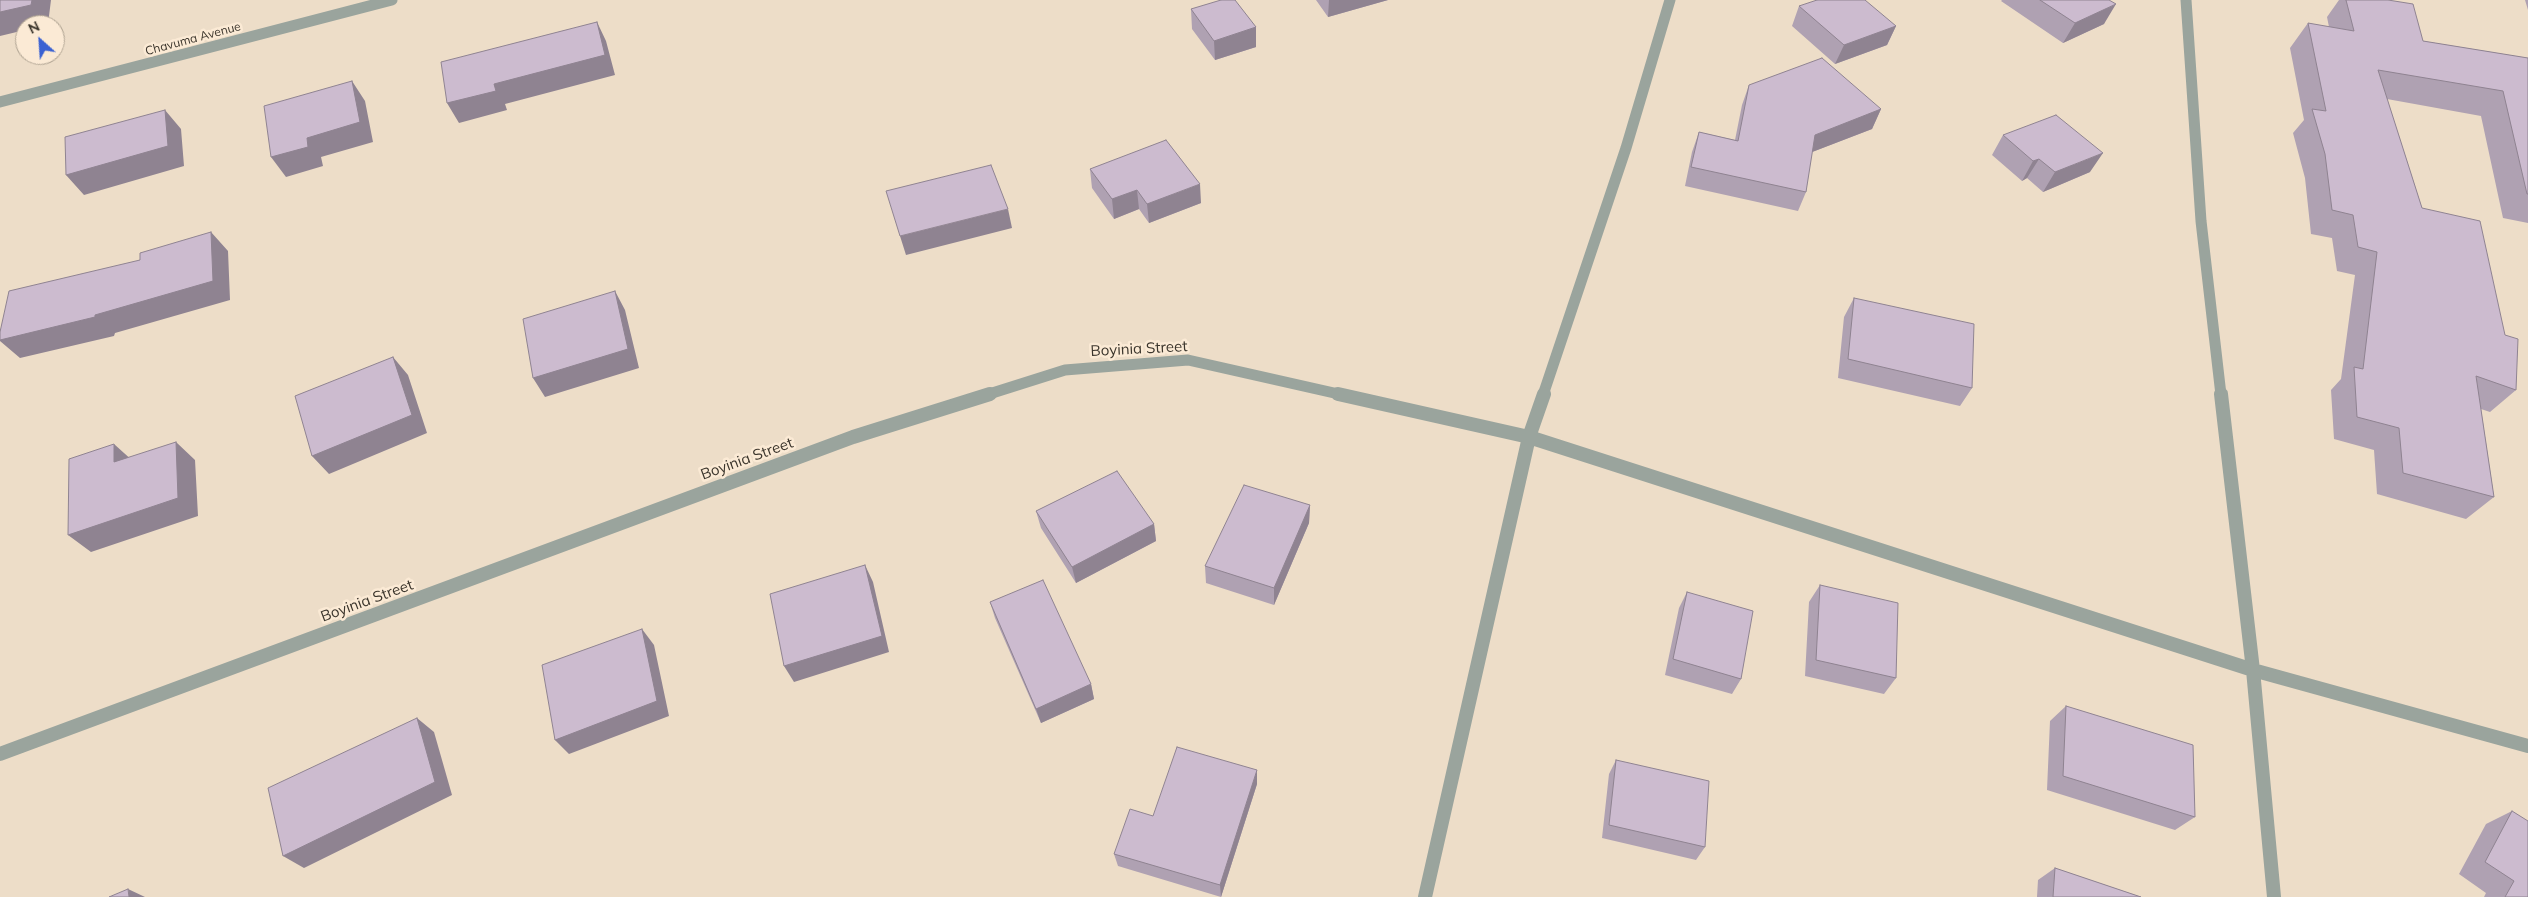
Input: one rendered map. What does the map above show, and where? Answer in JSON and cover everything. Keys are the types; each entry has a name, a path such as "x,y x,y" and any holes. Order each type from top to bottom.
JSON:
{"street":[{"name":"Chavuma Avenue","path":"0,102 392,0"},
{"path":"1425,897 1529,437 1626,148 1670,0"},
{"path":"2186,0 2202,221 2253,670 2274,897"},
{"name":"Boyinia Street","path":"0,754 853,437 1064,370 1188,360 1529,437 2253,670 2528,746"}],"building":[{"path":"0,0 32,0 31,5 0,12"},
{"path":"1221,0 1235,0 1256,27 1214,41 1191,9"},
{"path":"1817,0 1865,0 1896,26 1844,45 1799,6"},
{"path":"2040,0 2109,0 2116,4 2075,23"},
{"path":"2346,0 2388,0 2413,4 2423,41 2528,58 2528,194 2503,91 2378,70 2422,208 2480,221 2505,335 2518,339 2516,390 2476,376 2494,497 2403,473 2399,428 2357,417 2354,367 2363,369 2377,252 2358,247 2353,215 2332,210 2325,154 2312,109 2326,111 2308,23 2354,31"},
{"path":"597,22 605,55 494,84 496,91 447,103 441,62"},
{"path":"1822,58 1881,109 1815,135 1806,192 1691,167 1699,132 1738,141 1749,85"},
{"path":"352,81 360,122 307,138 308,147 271,157 264,106"},
{"path":"165,110 168,146 66,175 65,137"},
{"path":"2056,115 2103,153 2055,172 2039,159 2033,161 2003,135"},
{"path":"1166,140 1200,184 1147,204 1137,190 1112,199 1090,169"},
{"path":"991,165 1008,209 900,236 886,191"},
{"path":"211,232 213,281 95,315 95,317 0,340 9,291 140,260 140,253"},
{"path":"615,291 628,349 533,378 523,319"},
{"path":"1854,298 1974,324 1972,388 1848,359"},
{"path":"393,357 412,415 312,456 295,396"},
{"path":"176,442 178,498 68,535 69,459 114,444 114,462"},
{"path":"1117,471 1154,524 1072,567 1036,511"},
{"path":"1244,485 1310,505 1274,588 1205,566"},
{"path":"865,565 882,636 784,666 770,594"},
{"path":"1043,580 1091,684 1036,709 990,602"},
{"path":"1820,585 1898,603 1896,678 1816,660"},
{"path":"1687,592 1753,611 1741,679 1673,659"},
{"path":"642,629 657,701 555,740 542,665"},
{"path":"2066,706 2193,745 2195,817 2063,776"},
{"path":"417,718 435,782 283,856 268,788"},
{"path":"1177,747 1257,770 1220,885 1114,854 1130,809 1153,816"},
{"path":"1616,760 1709,781 1705,847 1609,825"},
{"path":"2512,811 2528,821 2528,897 2505,897 2514,881 2485,862"},
{"path":"2055,868 2141,897 2053,897"},
{"path":"128,889 129,897 109,897"}]}
